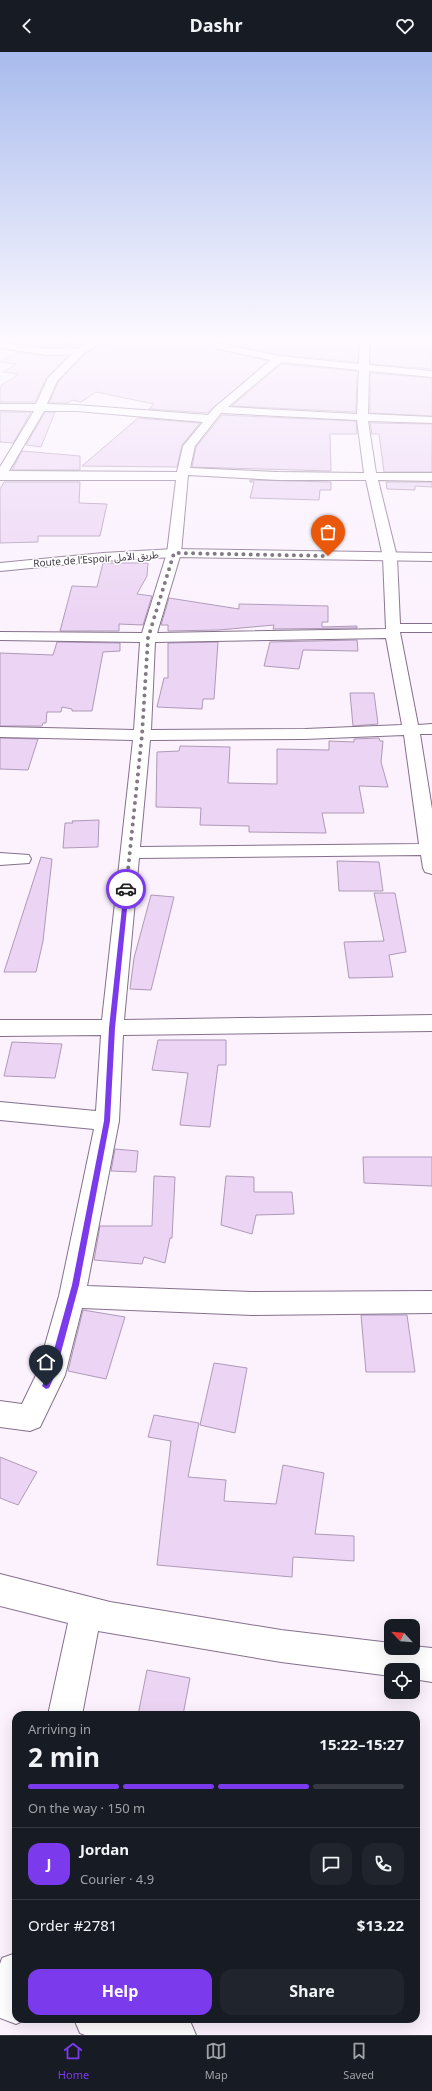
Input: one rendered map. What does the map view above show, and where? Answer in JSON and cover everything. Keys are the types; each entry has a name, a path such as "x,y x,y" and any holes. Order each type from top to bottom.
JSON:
{"main road":[{"path":"0,475 26,433"},
{"path":"0,1414 30,1418 51,1375 72,1296 107,1121 112,1028 142,735 148,638 174,553 183,474 189,446 200,433"},
{"path":"364,433 370,477 390,557 393,631 411,730 432,868"},
{"path":"0,475 183,474 432,477"},
{"name":"Route de l’Espoir طريق الأمل","path":"0,567 95,558 174,553 432,557"},
{"path":"0,636 148,638 393,631 432,628"},
{"path":"0,732 142,735 305,734 432,729"},
{"path":"130,853 428,849"},
{"path":"0,859 22,859"},
{"path":"0,1028 112,1028 357,1022 432,1022"},
{"path":"0,1112 107,1121"},
{"path":"72,1296 198,1303 360,1304 432,1302"},
{"path":"0,1590 110,1618 281,1646 432,1665"},
{"path":"66,1711 86,1612"},
{"path":"114,2023 176,2035"}],"building":[{"path":"0,433 19,433 13,443 0,442"},
{"path":"33,433 47,433 41,447 26,445"},
{"path":"121,433 192,433 182,445 177,467 82,466"},
{"path":"208,433 357,433 357,434 330,434 331,471 192,467 196,447"},
{"path":"372,433 432,433 432,472 384,472 379,434 372,434"},
{"path":"22,451 80,456 80,470 12,470"},
{"path":"250,480 331,482 331,490 320,490 319,500 250,498 254,482 250,482"},
{"path":"4,482 80,482 79,503 107,504 100,536 38,536 38,542 0,543 0,489"},
{"path":"386,482 432,482 432,487 415,486 415,490 387,489"},
{"path":"103,563 148,563 147,576 137,594 152,596 143,625 119,624 119,631 60,631 72,586 97,587"},
{"path":"169,598 239,609 239,604 328,606 328,622 322,622 322,627 357,626 357,628 273,629 274,625 219,630 168,631 168,625 161,625"},
{"path":"357,640 358,651 303,650 299,669 264,666 270,642"},
{"path":"57,642 120,643 120,651 103,652 92,711 72,711 72,709 62,707 61,712 47,712 46,723 43,723 42,726 0,726 0,653 53,655"},
{"path":"218,642 214,699 203,699 202,709 157,707 164,678 168,678 168,643"},
{"path":"350,693 374,693 378,724 353,726"},
{"path":"0,738 38,739 28,770 0,769"},
{"path":"379,738 380,741 383,741 381,762 388,787 359,786 364,813 322,813 326,833 249,832 249,826 200,825 201,808 156,807 157,752 179,751 180,746 230,747 228,783 277,784 277,749 329,750 329,741 354,742 354,739"},
{"path":"99,820 98,847 63,848 65,823 73,823 72,821"},
{"path":"41,857 52,859 43,941 36,972 4,972"},
{"path":"337,861 379,862 383,891 339,891"},
{"path":"374,893 395,893 406,952 389,955 393,977 349,978 344,942 384,941"},
{"path":"151,895 174,897 151,990 130,989 134,958"},
{"path":"158,1040 226,1040 226,1065 218,1065 210,1127 180,1125 188,1073 152,1070"},
{"path":"12,1042 62,1044 55,1078 4,1076"},
{"path":"115,1149 138,1151 136,1172 111,1171"},
{"path":"363,1157 432,1157 432,1186 364,1183"},
{"path":"154,1176 175,1177 172,1238 170,1238 165,1263 144,1257 142,1264 94,1260 100,1226 152,1226"},
{"path":"226,1176 254,1177 254,1192 292,1192 294,1214 256,1215 252,1234 221,1225"},
{"path":"83,1310 125,1317 106,1379 68,1371"},
{"path":"361,1315 407,1315 415,1372 366,1372"},
{"path":"214,1363 247,1368 235,1433 200,1425"},
{"path":"154,1415 199,1423 188,1477 226,1480 224,1501 276,1504 283,1465 324,1473 315,1534 354,1536 354,1561 293,1557 292,1577 157,1565 171,1441 148,1437"},
{"path":"0,1457 37,1472 18,1505 0,1498"},
{"path":"147,1670 190,1678 184,1711 139,1711"}],"way so far":[{"path":"126,889 142,735 148,638 174,553 328,556"}],"route":[{"path":"46,1386 51,1375 75,1285 107,1121 112,1028 126,889"}]}
